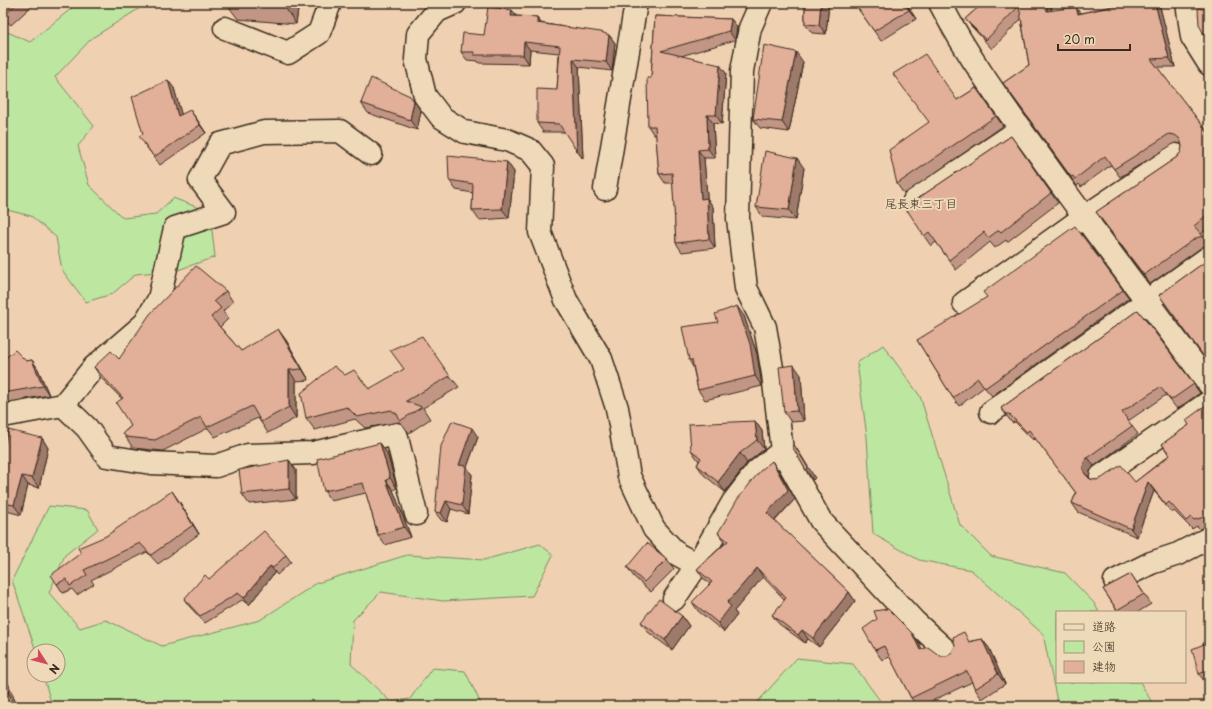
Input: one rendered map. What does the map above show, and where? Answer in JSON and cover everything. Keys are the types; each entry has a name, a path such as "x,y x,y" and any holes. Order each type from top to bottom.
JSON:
{"street":[{"path":"225,28 288,53 319,34 330,3"},
{"path":"455,3 437,11 418,34 416,59 425,96 441,117 465,132 507,140 530,150 543,166 540,232 566,300 601,359 617,408 630,476 654,529 677,554 698,565"},
{"path":"605,189 636,3"},
{"path":"762,3 750,28 742,71 738,218 746,288 765,326 773,374 782,451 821,521 914,621 950,654"},
{"path":"940,3 956,34 1021,130 1084,218 1209,384"},
{"path":"1187,3 1192,37 1209,64"},
{"path":"1205,3 1209,5"},
{"path":"914,201 1021,130"},
{"path":"3,416 64,405 94,367 144,324 159,299 175,228 224,212 200,180 220,144 264,132 340,131 371,154"},
{"path":"964,303 1176,155"},
{"path":"991,412 1146,300 1209,257"},
{"path":"1101,476 1209,402"},
{"path":"64,405 87,428 107,456 151,463 216,466 248,455 313,453 396,434 416,514"},
{"path":"674,599 698,565 733,502 757,471 782,451"},
{"path":"1115,581 1151,563 1178,554 1209,538"}],"green space":[{"path":"78,3 148,3 92,38 55,77 94,126 78,146 89,185 123,218 156,214 173,198 210,212 215,257 178,270 136,274 112,294 86,302 62,270 56,237 31,216 3,209 3,30 30,42"},
{"path":"883,345 920,396 960,525 991,556 1065,573 1094,603 1098,611 1056,611 1056,683 1141,683 1154,706 1058,706 1043,634 971,570 919,560 873,534 867,437 857,363"},
{"path":"49,506 87,510 98,529 65,555 49,593 80,628 106,620 162,646 260,620 317,583 407,555 484,560 540,544 553,555 532,596 443,601 381,592 353,620 351,664 391,702 410,699 432,668 465,671 482,706 52,706 45,683 66,683 66,643 33,643 12,580"},
{"path":"797,658 853,664 884,706 754,706"}],"building":[{"path":"3,3 17,3 4,15"},
{"path":"247,3 284,3 284,6"},
{"path":"805,3 821,3 819,25 805,24"},
{"path":"854,3 905,3 909,10 874,31"},
{"path":"983,3 1046,3 1047,11 1076,7 1078,14 1123,3 1155,3 1169,58 1151,59 1209,134 1209,213 1194,226 1203,236 1196,238 1144,275 1096,212 1177,157 1181,152 1182,146 1180,139 1175,135 1169,134 1114,169 1105,156 1075,179 1073,176 1071,177 1003,83 1029,65 1019,6 986,40 965,19"},
{"path":"488,7 512,10 511,16 537,17 537,23 601,32 609,35 606,62 573,59 577,151 559,124 537,123 537,89 557,90 560,46 524,42 523,55 474,55 474,52 461,52 463,33 484,35"},
{"path":"1198,8 1209,10 1209,43 1199,25"},
{"path":"655,16 731,19 729,31 661,51 720,65 716,115 707,115 708,149 698,150 701,199 707,198 709,239 676,243 672,173 659,174 655,126 648,126 647,78 651,78"},
{"path":"764,45 796,52 782,122 753,119"},
{"path":"925,54 957,100 976,88 996,116 897,184 889,150 929,122 893,74"},
{"path":"371,78 410,96 414,101 410,120 361,103"},
{"path":"168,80 178,116 190,110 200,125 154,157 139,136 143,134 132,97"},
{"path":"1011,136 1051,193 1001,232 999,230 988,238 984,232 949,260 929,232 924,236 902,202 908,204 914,201"},
{"path":"765,151 797,158 789,210 756,207"},
{"path":"448,156 507,162 502,209 472,210 473,184 449,180"},
{"path":"1075,226 1123,290 985,388 978,378 953,398 917,340 987,297 983,292"},
{"path":"1209,259 1209,355 1205,358 1159,295"},
{"path":"196,266 226,291 214,301 221,308 211,317 241,351 278,329 302,369 289,370 289,407 261,422 252,406 207,427 201,417 155,440 126,437 123,433 131,426 116,403 123,398 94,367 111,351 119,359 150,314"},
{"path":"737,306 750,344 755,376 698,390 692,360 689,360 682,327 718,322 715,314"},
{"path":"1138,310 1194,384 1171,400 1160,387 1122,412 1132,426 1088,457 1084,462 1083,469 1085,474 1090,479 1096,480 1102,478 1121,465 1135,482 1170,455 1162,444 1189,425 1186,420 1209,403 1209,513 1204,517 1194,520 1191,517 1186,521 1169,502 1166,505 1148,482 1131,529 1072,503 1076,493 1029,430 1027,432 1001,408"},
{"path":"422,336 450,376 406,401 422,407 400,421 397,414 391,410 357,417 347,407 306,418 301,393 334,366 345,375 354,370 369,389 404,369 390,350"},
{"path":"15,350 26,361 32,360 43,386 3,393 3,360"},
{"path":"794,365 797,411 784,412 779,367"},
{"path":"452,421 472,428 459,465 466,466 462,505 446,501 441,513 435,512 441,446"},
{"path":"755,421 757,440 740,453 718,482 697,465 701,458 691,450 689,424"},
{"path":"8,430 42,438 32,478 22,476 14,505 3,503 3,453"},
{"path":"380,443 390,478 386,480 404,527 378,535 363,483 324,491 317,459"},
{"path":"794,445 808,468 806,470 792,446"},
{"path":"289,460 289,489 242,494 239,470"},
{"path":"772,461 788,490 767,513 849,592 813,638 802,630 798,635 772,615 786,598 757,568 727,603 731,606 718,623 692,602 712,582 697,569 728,541 718,533 737,500 760,471"},
{"path":"172,491 193,525 151,555 140,543 84,570 87,575 70,586 66,579 57,584 51,575 81,553 78,548 106,536"},
{"path":"264,531 286,555 273,568 270,566 244,598 238,593 200,616 184,599 205,575 209,579"},
{"path":"647,543 667,559 644,582 627,567"},
{"path":"1131,574 1144,594 1117,610 1103,589"},
{"path":"659,599 682,616 665,640 641,622"},
{"path":"888,609 912,633 920,650 928,647 940,656 947,656 952,652 955,646 953,637 964,632 969,642 982,639 998,674 975,689 967,671 911,698 884,646 875,650 863,629 877,619 874,611"},
{"path":"1209,642 1209,670 1199,674 1192,649"},
{"path":"3,679 14,706 3,706"}],"district":[{"name":"尾長東三丁目","path":"921,204"}]}
